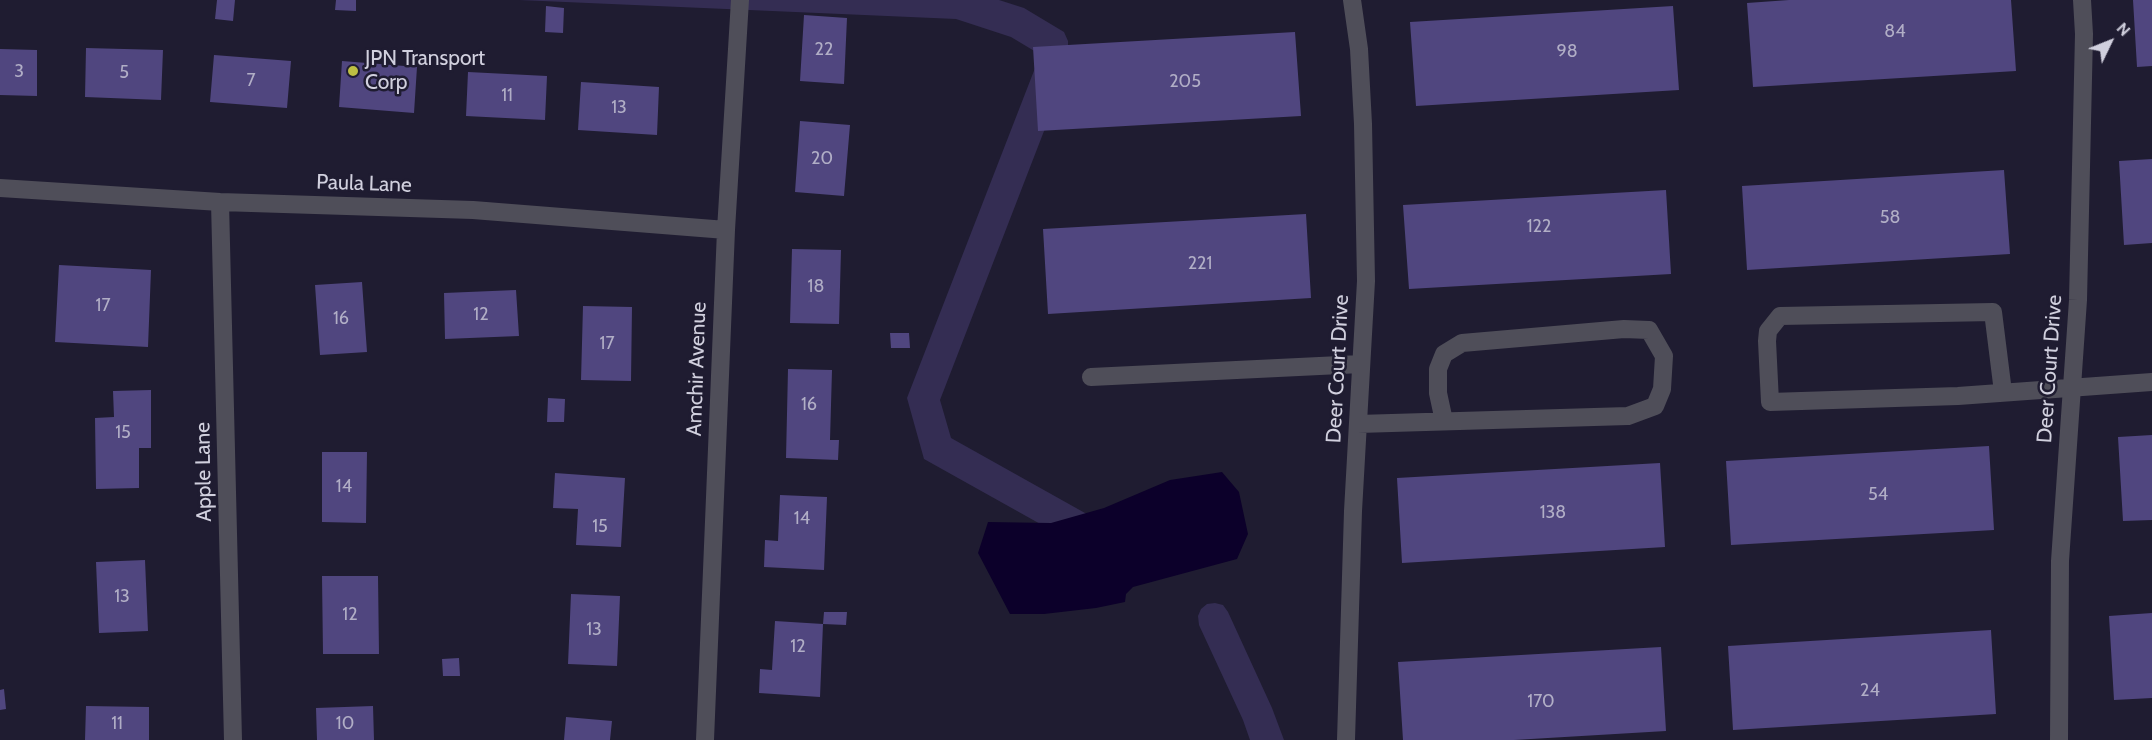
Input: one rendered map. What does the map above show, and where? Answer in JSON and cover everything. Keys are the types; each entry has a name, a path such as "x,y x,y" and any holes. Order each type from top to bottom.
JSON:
{"street":[{"name":"Amchir Avenue","path":"705,740 726,230 740,0"},
{"name":"Deer Court Drive","path":"1346,740 1352,523 1366,281 1363,124 1359,49 1352,0"},
{"name":"Deer Court Drive","path":"2060,740 2060,561 2078,300 2084,46 2082,0"},
{"name":"Paula Lane","path":"0,188 220,202 473,210 726,230"},
{"name":"Apple Lane","path":"220,202 233,740"},
{"path":"2002,392 1994,312 1780,316 1768,331 1770,402 1958,396 2152,382"},
{"path":"1358,424 1628,416 1655,406 1662,389 1664,356 1649,330 1624,329 1462,343 1444,354 1438,369 1438,393 1444,421"},
{"path":"1091,378 1361,364"}],"shaded area":[{"path":"519,0 999,0 1024,8 1064,32 1068,41 1068,69 940,400 951,438 1110,527 1094,554 924,459 907,398 1037,63 1036,52 1011,37 956,19"},
{"path":"1222,472 1239,492 1248,534 1237,559 1133,587 1126,594 1125,602 1044,614 1010,614 978,553 988,522 1051,523 1104,508 1170,480"},
{"path":"1207,604 1223,605 1228,612 1272,708 1284,740 1250,740 1199,625 1198,616 1201,609"}],"building":[{"path":"217,0 235,0 233,21 215,19"},
{"path":"336,0 356,0 356,11 335,10"},
{"path":"1789,0 2011,0 2016,71 1753,87 1747,3"},
{"path":"2133,0 2152,0 2152,66 2137,67"},
{"path":"546,6 564,8 563,33 545,32"},
{"path":"1673,6 1679,90 1416,106 1410,22"},
{"path":"804,15 847,18 844,84 800,81"},
{"path":"1295,32 1301,116 1038,131 1033,47"},
{"path":"86,48 163,50 161,100 85,97"},
{"path":"0,49 37,50 37,96 0,95"},
{"path":"214,55 291,61 287,108 210,102"},
{"path":"342,61 417,67 414,113 339,107"},
{"path":"468,72 547,76 545,120 466,116"},
{"path":"581,82 659,87 657,135 578,130"},
{"path":"800,121 850,125 844,196 795,192"},
{"path":"2152,159 2152,243 2124,245 2119,161"},
{"path":"2004,170 2010,254 1747,270 1742,186"},
{"path":"1666,190 1671,274 1409,289 1403,205"},
{"path":"1306,214 1311,298 1048,314 1043,229"},
{"path":"792,249 841,250 839,324 790,323"},
{"path":"59,265 151,270 148,347 55,342"},
{"path":"362,282 367,352 320,355 315,285"},
{"path":"516,290 519,336 445,339 444,293"},
{"path":"583,306 632,307 631,381 581,380"},
{"path":"890,333 909,333 910,348 891,348"},
{"path":"788,369 832,370 830,440 839,440 838,460 786,458"},
{"path":"151,390 151,448 139,448 139,488 96,489 95,418 114,417 113,391"},
{"path":"548,398 565,399 564,422 547,422"},
{"path":"2152,435 2152,520 2123,521 2118,437"},
{"path":"1989,446 1994,530 1731,545 1726,461"},
{"path":"322,452 367,452 366,523 322,522"},
{"path":"1660,463 1665,547 1402,563 1397,478"},
{"path":"555,473 625,478 621,547 576,545 578,509 553,508"},
{"path":"780,495 827,497 824,570 764,567 765,540 778,541"},
{"path":"145,560 148,631 99,633 96,562"},
{"path":"322,576 378,576 379,654 323,654"},
{"path":"571,594 620,596 617,666 568,664"},
{"path":"824,612 847,612 846,625 823,624"},
{"path":"2152,613 2152,698 2114,700 2109,616"},
{"path":"775,621 823,624 820,697 759,693 760,669 772,670"},
{"path":"1991,630 1996,714 1733,730 1728,646"},
{"path":"1661,647 1666,731 1514,740 1403,740 1398,662"},
{"path":"459,658 460,676 443,676 442,659"},
{"path":"4,689 6,709 0,710 0,690"},
{"path":"86,706 149,707 149,740 85,740"},
{"path":"373,706 374,740 317,740 316,708"},
{"path":"566,717 612,721 610,740 564,740"}],"place":[{"name":"JPN Transport Corp","path":"353,71"}]}
